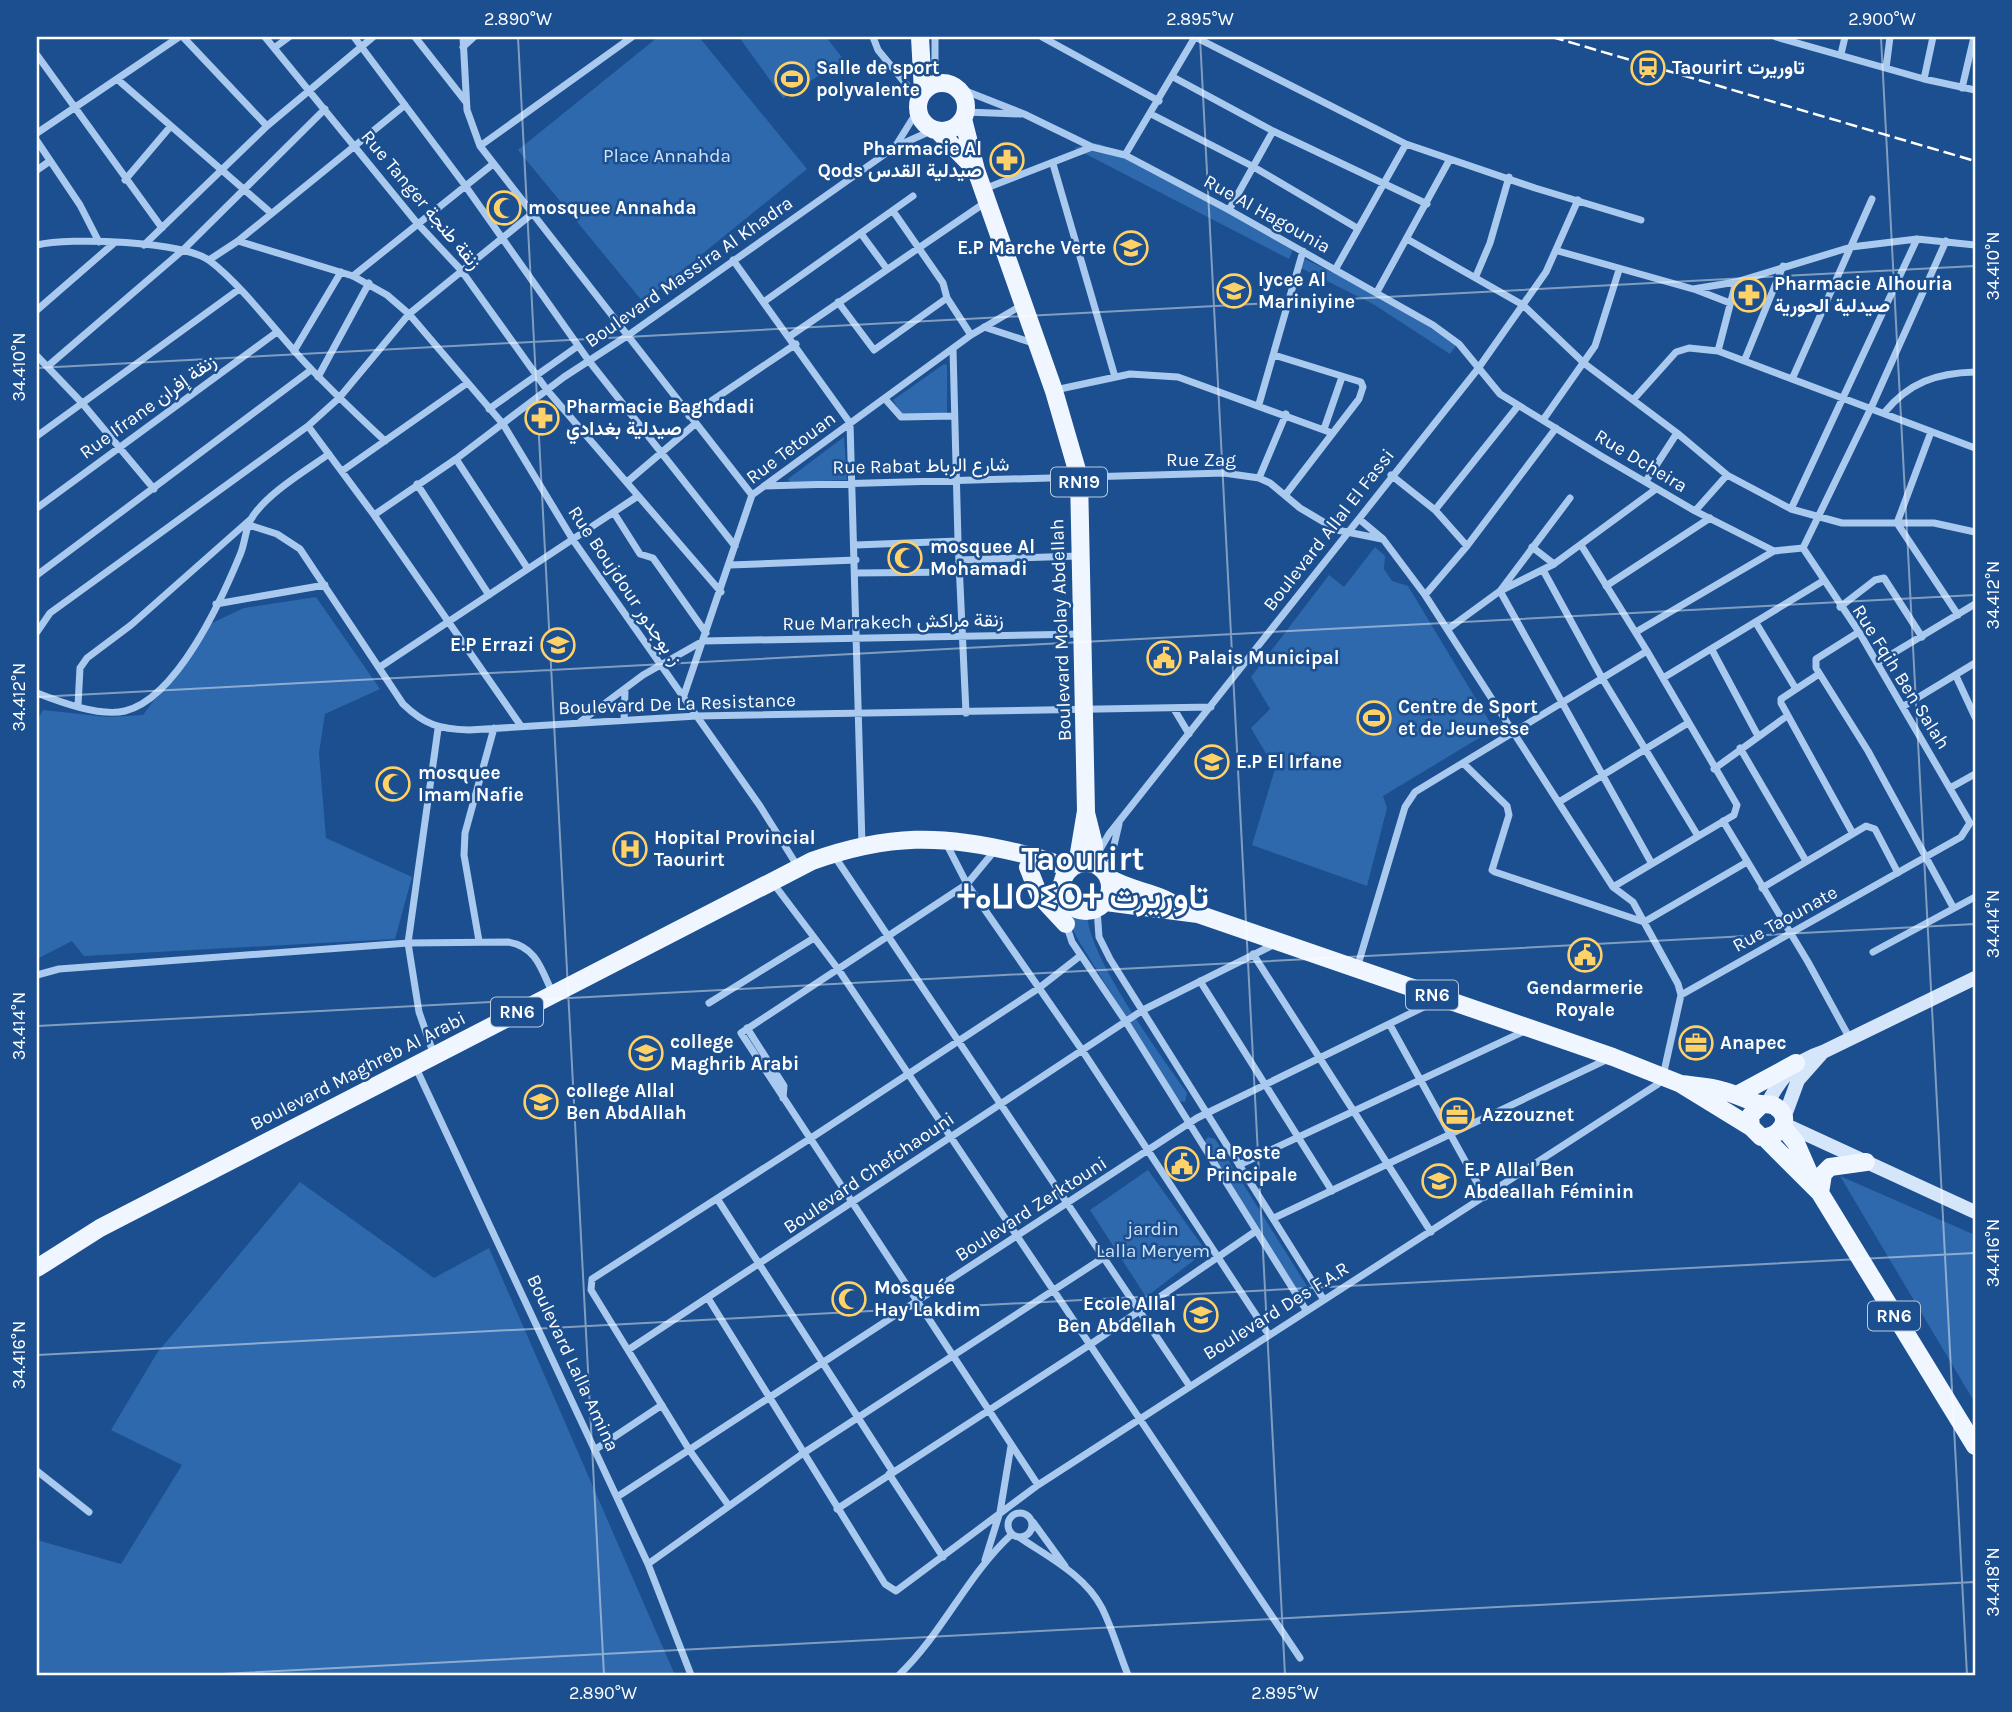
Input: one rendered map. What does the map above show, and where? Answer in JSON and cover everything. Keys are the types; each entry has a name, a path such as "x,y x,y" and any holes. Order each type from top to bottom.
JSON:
{"main road":[{"path":"920,101 937,84 933,60"},
{"path":"920,101 933,60"},
{"name":"RN19","path":"933,60 964,97 964,116"},
{"name":"RN19","path":"920,101 923,122 936,131"},
{"path":"936,131 955,128 964,116"},
{"name":"Boulevard Molay Abdellah","path":"964,116 976,170 1054,391 1079,477 1079,556 1086,709 1086,811 1094,845 1092,869"},
{"name":"Boulevard Molay Abdellah","path":"936,131 976,170"},
{"name":"Boulevard Maghreb Al Arabi","path":"37,1268 100,1228 416,1068 552,992 799,867 832,854 862,845 944,839 998,846 1024,860 1064,895"},
{"name":"Boulevard Maghreb Al Arabi","path":"1024,860 1043,857 1092,869 1128,888 1168,900 1182,910"},
{"path":"1024,860 1040,895 1066,924"},
{"path":"1064,895 1092,869 1110,895 1101,906"},
{"name":"RN6","path":"1064,895 1075,909 1086,912 1101,906"},
{"name":"Boulevard Maghreb Al Arabi","path":"1101,906 1182,910 1663,1076 1681,1084 1758,1132 1817,1189"},
{"path":"1737,1095 1796,1063"},
{"name":"Boulevard Maghreb Al Arabi","path":"1681,1084 1714,1088 1765,1104"},
{"path":"1765,1104 1753,1111 1758,1132 1776,1135 1783,1123"},
{"name":"RN6","path":"1765,1104 1778,1108 1783,1123"},
{"name":"Boulevard Maghreb Al Arabi","path":"1783,1123 1796,1143 1817,1189 1975,1446"},
{"path":"1817,1189 1823,1174 1830,1167 1866,1162"}],"street":[{"path":"37,133 181,37 267,126"},
{"name":"Rue Tanger زنقة طنجة","path":"265,37 417,223 461,270 547,390 721,592"},
{"path":"274,48 289,37"},
{"path":"354,37 464,184 589,361 735,546"},
{"path":"144,245 267,126 373,37"},
{"path":"415,37 466,102"},
{"path":"463,37 466,102 469,121 480,146 752,495"},
{"path":"463,47 474,37"},
{"path":"480,146 631,37"},
{"path":"873,37 878,50 920,101 895,147"},
{"path":"1042,37 1159,101"},
{"path":"1125,155 1195,37 1406,144 1641,220"},
{"path":"1776,37 1924,79 1975,90"},
{"path":"1841,54 1845,37"},
{"path":"1886,68 1890,37"},
{"path":"1924,79 1933,37"},
{"path":"1962,88 1974,37"},
{"path":"37,55 162,228"},
{"name":"Rue Al Hagounia","path":"933,60 1024,114 1092,147 1125,155 1229,209 1377,292 1459,344 1477,370"},
{"path":"1173,77 1273,131 1427,204"},
{"path":"117,79 271,213"},
{"path":"209,260 238,241 405,105"},
{"path":"48,366 183,250 245,192 325,109"},
{"path":"964,116 1024,114"},
{"path":"1151,114 1252,166 1357,228"},
{"path":"125,180 170,127"},
{"path":"895,147 936,131"},
{"path":"1229,209 1273,131"},
{"path":"37,142 80,205 99,242"},
{"path":"1335,270 1406,144"},
{"name":"Boulevard Massira Al Khadra","path":"374,515 456,459 547,390 895,147"},
{"path":"790,336 887,270 986,195 1092,147"},
{"path":"1377,292 1450,159"},
{"path":"37,170 50,161"},
{"path":"353,276 464,184 493,164"},
{"path":"1053,164 1115,377"},
{"path":"1476,276 1490,243 1509,177"},
{"path":"765,301 862,235 913,196"},
{"path":"1793,377 1872,199"},
{"name":"Boulevard Allal El Fassi","path":"1092,869 1101,844 1349,533 1391,475 1477,370 1558,251 1578,200"},
{"path":"893,211 943,284 947,298 971,335"},
{"path":"37,632 50,613 308,426 339,398 409,314 533,213"},
{"path":"862,235 887,270"},
{"path":"1407,239 1523,305 1585,363 1727,475 1791,509 1817,518 1860,525 1954,525 1975,532"},
{"path":"1791,509 1917,239"},
{"path":"1693,289 1736,282 1851,247 1917,239 1975,245"},
{"path":"37,245 71,240 144,245 183,250 209,260 318,377 385,441"},
{"name":"Rue Boujdour ز. بوجدور","path":"238,241 353,276 387,295 409,314 466,384 503,424 573,540 799,867"},
{"path":"1636,632 1774,551 1803,548 1871,408 1946,241"},
{"path":"37,310 113,244"},
{"path":"1259,404 1303,251"},
{"path":"1558,251 1693,289 1730,303"},
{"path":"733,260 796,344 850,424 857,573 862,845"},
{"path":"1745,359 1783,267"},
{"path":"1543,420 1595,346 1619,270"},
{"path":"294,351 341,272"},
{"path":"1718,351 1736,282"},
{"path":"318,377 369,283"},
{"path":"37,436 238,290"},
{"path":"838,302 874,350 947,298"},
{"name":"Rue Tetouan","path":"683,698 752,495 886,400 971,335 1024,304"},
{"path":"984,327 1038,344"},
{"name":"Rue Ifrane زنقة إفران","path":"37,508 277,332"},
{"path":"627,482 661,454 692,420 796,344"},
{"path":"489,409 578,346"},
{"path":"1633,400 1676,352 1689,348 1718,351 1793,377 1975,448"},
{"path":"953,349 958,541 967,713"},
{"path":"1274,355 1361,382 1363,393 1328,431 1286,494"},
{"path":"38,359 48,366 82,403 154,489"},
{"path":"37,575 312,370"},
{"name":"Rue Dcheira","path":"1477,370 1500,394 1518,406 1656,489 1774,551"},
{"path":"1884,413 1910,387 1930,378 1975,372"},
{"path":"1054,391 1115,377 1147,373 1178,377 1328,431"},
{"path":"1328,431 1342,377"},
{"path":"342,471 466,384"},
{"path":"886,400 901,417 954,416"},
{"path":"1435,510 1518,406"},
{"path":"1259,478 1286,414"},
{"path":"308,426 374,515 520,726"},
{"path":"1425,595 1467,546 1556,428"},
{"path":"1897,523 1931,432"},
{"path":"1646,481 1677,433"},
{"path":"78,705 80,668 88,658 131,625 251,521 284,486 329,454"},
{"path":"456,459 528,569"},
{"name":"Rue Zag","path":"1079,477 1224,473 1259,478 1286,494 1318,520 1349,533 1383,539"},
{"path":"1391,475 1435,510 1467,546"},
{"path":"1696,511 1727,475"},
{"name":"Rue Rabat شارع الرباط","path":"764,486 1079,477"},
{"path":"417,484 489,595"},
{"path":"1448,629 1500,592 1555,564 1656,489"},
{"path":"380,667 638,496"},
{"path":"1500,592 1570,498"},
{"path":"614,513 640,554 653,558 706,633"},
{"path":"1606,586 1710,518"},
{"path":"1359,519 1383,539 1425,595 1614,887 1633,902 1675,976 1681,995 1663,1076"},
{"path":"251,521 300,549 403,704 426,725 438,729 408,943 419,1012 435,1057"},
{"path":"37,693 78,705 123,712 153,697 197,642 241,554 251,521"},
{"path":"1897,523 1958,615"},
{"path":"856,545 958,541"},
{"path":"1581,545 1647,650 1737,806 1734,815 1614,887"},
{"path":"1532,547 1555,564"},
{"name":"Rue Fqih Ben Salah","path":"1803,548 1859,632 1972,822"},
{"path":"959,560 1079,556"},
{"path":"730,565 856,560"},
{"path":"1543,570 1602,678 1698,836"},
{"path":"857,573 960,572"},
{"path":"1840,607 1869,584 1884,578 1922,637"},
{"path":"1663,678 1823,581"},
{"path":"216,604 325,585"},
{"path":"1500,592 1652,864"},
{"path":"1877,663 1975,604"},
{"path":"1756,623 1797,689"},
{"path":"1859,632 1816,659 1819,674 1868,751 1953,907"},
{"name":"Rue Marrakech زنقة مراكش","path":"703,641 1083,634"},
{"path":"578,723 659,664 703,641"},
{"path":"1356,970 1409,800 1415,792 1647,650"},
{"path":"1712,650 1758,736"},
{"path":"1904,706 1975,663"},
{"path":"1819,674 1781,700 1787,716 1852,832"},
{"path":"1956,676 1974,712"},
{"path":"624,720 625,691"},
{"name":"Boulevard De La Resistance","path":"438,729 697,716 1210,707"},
{"path":"1174,709 1189,734"},
{"path":"1714,769 1787,716"},
{"path":"1559,803 1688,723"},
{"path":"480,941 465,866 465,834 494,728"},
{"path":"1740,748 1806,861"},
{"path":"1463,763 1507,806 1509,815 1493,872 1644,922 1747,862"},
{"path":"1950,788 1975,774"},
{"path":"1723,821 1849,1037"},
{"name":"Rue Taounate","path":"1681,995 1961,837 1972,822"},
{"path":"1092,869 1119,824"},
{"path":"1762,888 1852,832 1867,826 1875,828 1898,873"},
{"path":"944,839 967,884 1082,1050 1269,1335"},
{"path":"998,846 967,884 747,1028 784,1086 783,1098 1038,1485"},
{"path":"832,854 1189,1385"},
{"path":"771,881 838,969 1300,1658"},
{"path":"1064,895 1066,924 1080,956 1126,1022 1306,1310"},
{"path":"1873,952 1975,897"},
{"path":"1101,906 1101,944 1324,1300"},
{"path":"709,1003 814,938"},
{"path":"37,975 73,968 408,943 480,941 522,944 535,954 552,992"},
{"name":"Boulevard Chefchaouni","path":"628,1350 1143,1010 1279,942"},
{"path":"1253,954 1431,1232"},
{"path":"729,1506 690,1451 591,1290 592,1279 811,1139 1039,988 1080,956"},
{"path":"1765,1104 1796,1063 1975,978"},
{"path":"1200,981 1332,1191"},
{"name":"Boulevard Zerktouni","path":"617,1497 1206,1113 1442,998"},
{"path":"1390,1025 1485,1197"},
{"path":"1240,1165 1530,1029"},
{"path":"1823,1052 1798,1080 1783,1123 1975,1212"},
{"path":"1274,1218 1612,1057"},
{"name":"Boulevard Lalla Amina","path":"416,1068 596,1449 648,1564 691,1675"},
{"name":"Boulevard Des F.A.R","path":"838,1509 890,1590 897,1591 1038,1485 1189,1385 1642,1097 1663,1076"},
{"path":"718,1200 943,1557"},
{"path":"708,1298 767,1398 838,1509 1091,1344 1256,1231"},
{"path":"648,1564 802,1454 1103,1258"},
{"path":"596,1449 662,1405"},
{"path":"985,1561 1000,1512 1011,1446"},
{"path":"37,1471 89,1512"},
{"path":"1012,1503 1013,1515 1009,1522 1016,1535 1085,1583 1102,1607 1128,1675"},
{"path":"1013,1515 1027,1514 1067,1569"},
{"path":"899,1675 931,1641 985,1561 1016,1535 1028,1534 1032,1521"}],"green space":[{"name":"Place Annahda","path":"658,37 699,37 807,169 643,302 518,150"},
{"name":"Salle de sport polyvalente","path":"739,37 826,37 844,60 783,98"},
{"path":"1092,143 1100,144 1294,247 1289,259 1074,148"},
{"path":"1305,259 1372,292 1457,344 1450,354 1373,304 1299,267"},
{"path":"944,364 947,365 947,414 902,416 893,400"},
{"path":"844,437 847,480 790,482 788,479"},
{"name":"Centre de Sport et de Jeunesse","path":"1375,547 1385,556 1384,569 1392,581 1408,586 1494,729 1383,796 1387,808 1367,886 1252,845 1275,769 1251,728 1270,709 1251,677 1329,575 1344,587"},
{"path":"316,597 380,689 325,714 319,753 326,838 412,877 395,939 84,956 72,941 37,959 37,721 43,710 108,717 143,715 212,623 244,608"},
{"path":"1068,905 1087,909 1089,927 1097,950 1126,1002 1187,1093 1185,1102 1178,1101 1080,943 1067,919"},
{"path":"1208,1137 1215,1139 1310,1291 1308,1298 1302,1299 1204,1142"},
{"name":"jardin Lalla Meryem","path":"1148,1170 1206,1251 1146,1297 1090,1210"},
{"path":"1840,1176 1975,1235 1975,1403"},
{"path":"300,1182 434,1278 489,1248 675,1675 37,1675 37,1540 121,1564 182,1465 111,1430 157,1353"}],"railway":[{"path":"1552,37 1975,161"}],"place":[{"name":"Taourirt تاوريرت","path":"1648,68"},
{"name":"Salle de sport polyvalente","path":"792,79"},
{"name":"Pharmacie Al Qods صيدلية القدس","path":"1007,160"},
{"name":"mosquee Annahda","path":"504,208"},
{"name":"E.P Marche Verte","path":"1131,248"},
{"name":"lycee Al Mariniyine","path":"1234,291"},
{"name":"Pharmacie Alhouria صيدلية الحورية","path":"1749,295"},
{"name":"Pharmacie Baghdadi صيدلية بغدادي","path":"542,418"},
{"name":"mosquee Al Mohamadi","path":"905,558"},
{"name":"E.P Errazi","path":"558,645"},
{"name":"Palais Municipal","path":"1164,658"},
{"name":"Centre de Sport et de Jeunesse","path":"1374,718"},
{"name":"E.P El Irfane","path":"1212,762"},
{"name":"mosquee Imam Nafie","path":"393,784"},
{"name":"Hopital Provincial Taourirt","path":"630,849"},
{"name":"Gendarmerie Royale","path":"1585,955"},
{"name":"Anapec","path":"1696,1043"},
{"name":"college Maghrib Arabi","path":"646,1053"},
{"name":"college Allal Ben AbdAllah","path":"541,1102"},
{"name":"Azzouznet","path":"1457,1115"},
{"name":"La Poste Principale","path":"1182,1164"},
{"name":"E.P Allal Ben Abdeallah Féminin","path":"1439,1181"},
{"name":"Mosquée Hay Lakdim","path":"849,1299"},
{"name":"Ecole Allal Ben Abdellah","path":"1201,1315"}],"district":[{"name":"Taourirt ⵜⴰⵡⵔⵉⵔⵜ تاوريرت","path":"1083,878"}]}
